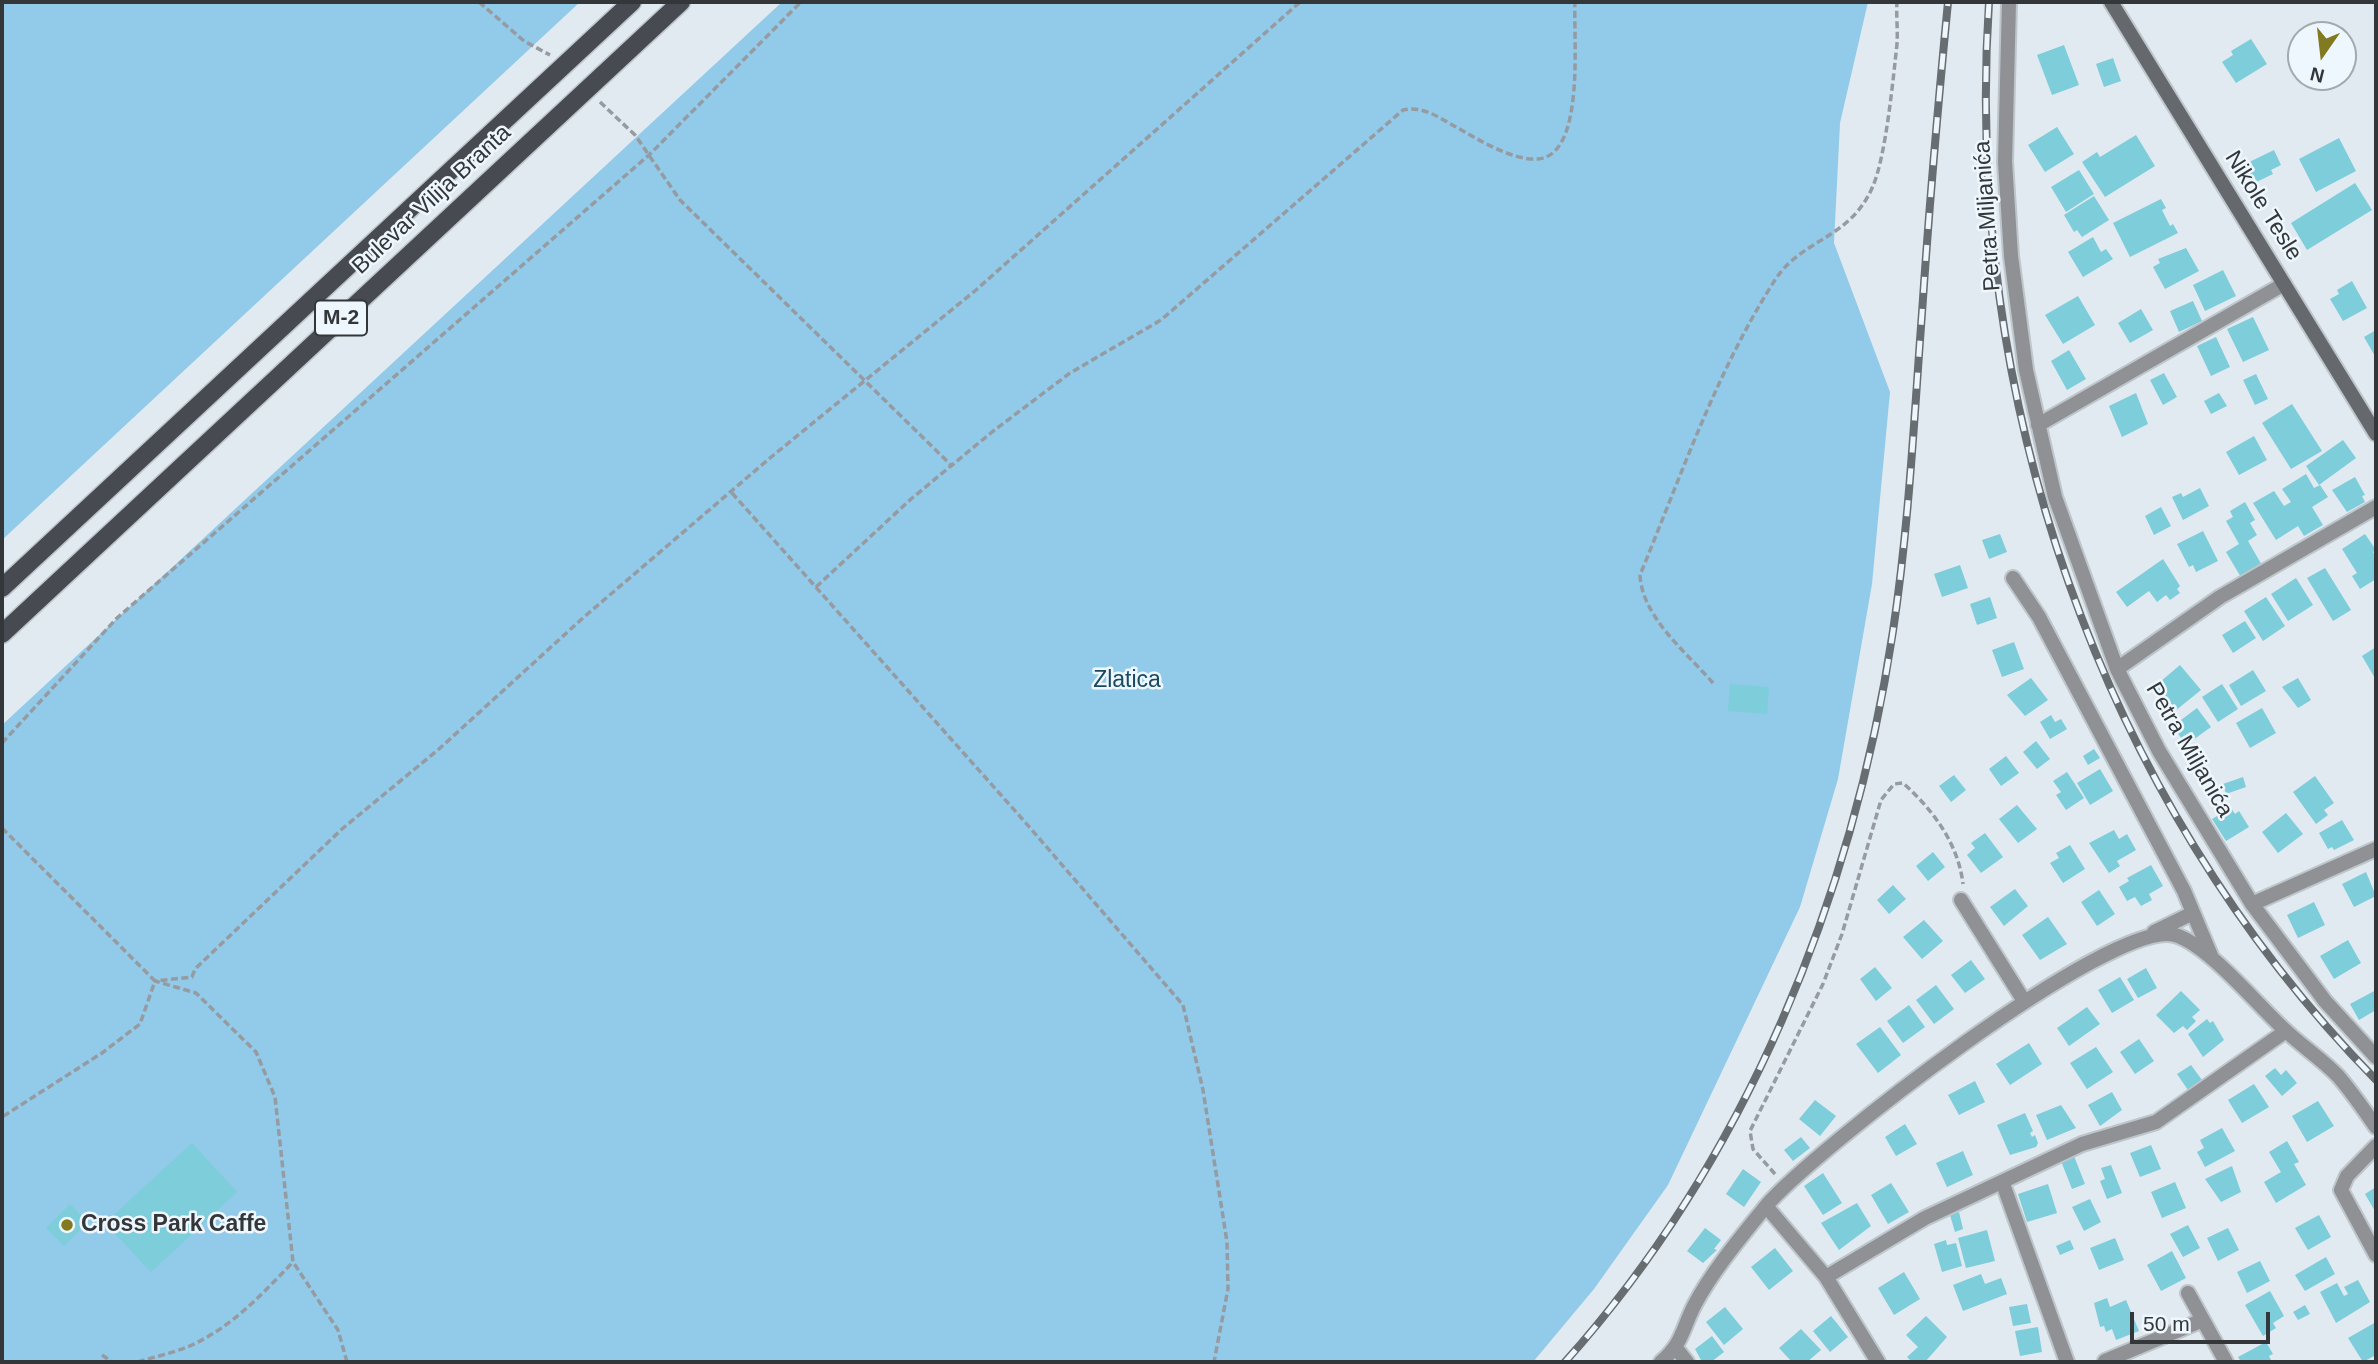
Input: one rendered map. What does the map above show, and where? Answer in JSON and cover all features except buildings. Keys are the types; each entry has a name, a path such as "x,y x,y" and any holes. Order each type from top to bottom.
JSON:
{"main road":[{"name":"Bulevar Vilija Branta","path":"2,588 632,2"},
{"name":"Bulevar Vilija Branta","path":"2,634 681,2"}],"street":[{"name":"Petra Miljanića","path":"2008,2 2005,162 2011,256 2026,370 2056,497 2117,669 2159,751 2252,904 2325,1000 2376,1056"},
{"name":"Nikole Tesle","path":"2110,2 2376,434"},
{"path":"2038,425 2284,284"},
{"path":"2117,669 2220,597 2376,507"},
{"path":"2013,578 2039,617 2193,913 2212,960"},
{"path":"2252,904 2375,852"},
{"path":"1961,900 2024,1001"},
{"path":"1661,1362 1676,1348 1695,1303 1766,1206 1874,1112 2024,1001 2092,960 2193,913"},
{"path":"2149,934 2165,933 2184,939 2212,960 2337,1076 2376,1127"},
{"path":"1826,1277 1926,1218 2003,1184 2082,1144 2156,1122 2286,1031"},
{"path":"2376,1146 2347,1175 2342,1190 2376,1255"},
{"path":"2003,1184 2067,1362"},
{"path":"1766,1206 1826,1277 1878,1362"},
{"path":"2188,1293 2226,1362"},
{"path":"2105,1361 2203,1320"},
{"path":"1676,1348 1687,1362"}],"path":[{"path":"479,2 524,41 551,55"},
{"path":"2,743 117,618 649,155 802,2"},
{"path":"155,981 191,976 195,969 342,829 439,749 584,617 976,290 1300,2"},
{"path":"816,587 951,465 1070,373 1161,320 1403,110 1420,109 1496,147 1526,158 1543,158 1556,152 1567,135 1572,111 1575,2"},
{"path":"1713,683 1659,622 1641,594 1640,575 1737,343 1777,277 1792,261 1840,231 1861,211 1874,183 1897,42 1897,2"},
{"path":"596,98 619,117 681,200 951,465"},
{"path":"732,493 1182,1005 1203,1090 1227,1242 1228,1289 1214,1362"},
{"path":"1787,1186 1753,1149 1750,1131 1823,984 1842,934 1881,800 1894,784 1903,783 1934,813 1962,873 1961,900"},
{"path":"2,828 155,981 196,993 256,1052 275,1097 293,1262 338,1330 347,1362"},
{"path":"2,1116 102,1053 139,1024 155,981"},
{"path":"138,1362 196,1343 230,1322 293,1262"},
{"path":"102,1355 112,1362"}],"green space":[{"path":"2,2 580,2 2,540"},
{"name":"Zlatica","path":"782,2 1868,2 1840,123 1834,243 1890,392 1872,584 1838,779 1800,907 1668,1185 1594,1289 1533,1362 2,1362 2,725"}],"railway":[{"path":"1565,1362 1629,1284 1687,1200 1738,1112 1782,1021 1819,926 1850,829 1875,730 1899,591 1948,2"},
{"path":"1989,2 1987,150 1999,297 2027,441 2068,582 2125,718 2195,847 2278,968 2376,1080"}],"place":[{"name":"Cross Park Caffe","path":"67,1225"}]}
